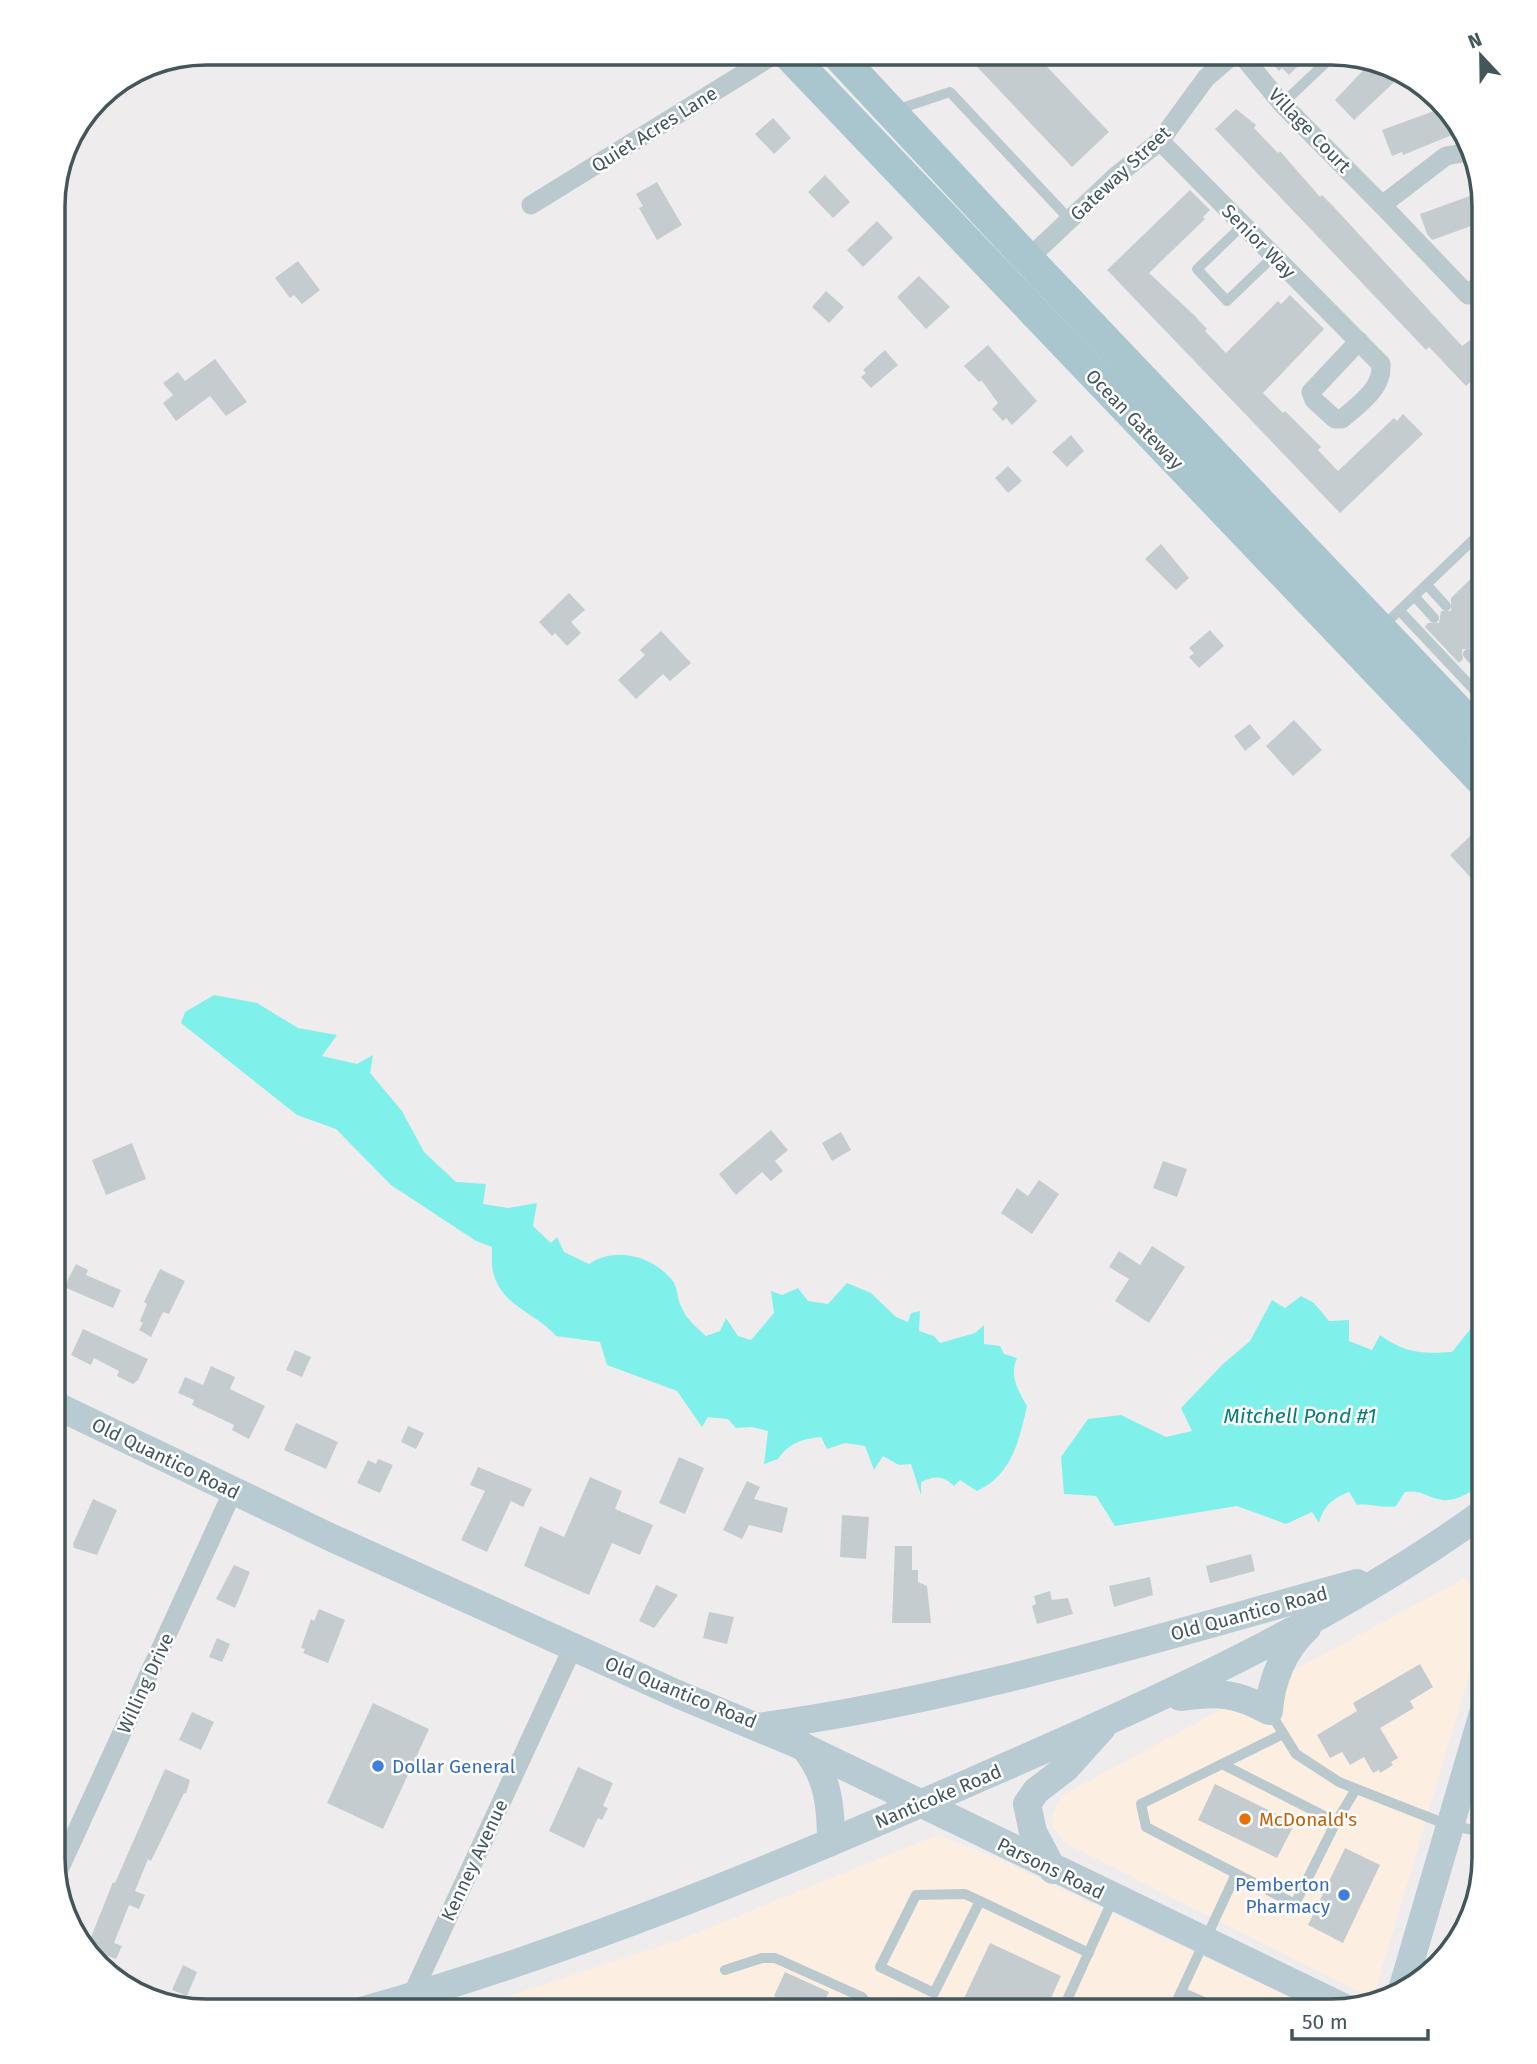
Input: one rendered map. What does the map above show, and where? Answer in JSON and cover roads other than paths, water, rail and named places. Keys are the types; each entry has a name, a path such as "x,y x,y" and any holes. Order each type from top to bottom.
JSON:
{"main road":[{"name":"Ocean Gateway","path":"798,65 1472,769"},
{"name":"Ocean Gateway","path":"848,65 1028,259 1390,620 1472,696"}],"street":[{"name":"Quiet Acres Lane","path":"531,205 758,65"},
{"name":"Gateway Street","path":"1028,259 1160,141 1206,78 1223,65"},
{"name":"Village Court","path":"1248,65 1282,104 1468,295 1472,291"},
{"name":"Senior Way","path":"1160,141 1359,341"},
{"path":"1382,205 1446,156 1462,153"},
{"name":"Old Quantico Road","path":"65,1410 233,1491 573,1647 757,1727 810,1720 916,1699 1121,1649 1390,1574"},
{"name":"Willing Drive","path":"65,1857 233,1491"},
{"name":"Nanticoke Road","path":"404,1999 499,1971 571,1945 831,1842 1156,1700 1320,1616 1472,1520"},
{"path":"1276,1723 1271,1688 1296,1638 1320,1616"},
{"name":"Kenney Avenue","path":"411,1997 573,1647"},
{"path":"1156,1700 1215,1693 1242,1697 1276,1723"},
{"path":"1053,1870 1033,1832 1027,1804 1036,1791 1066,1769 1109,1721"},
{"name":"Parsons Road","path":"757,1727 804,1747 1113,1899 1326,1999"},
{"path":"804,1747 818,1764 827,1786 831,1806 831,1842"},
{"path":"1405,1979 1472,1750"}],"lane":[{"path":"1282,104 1323,65"},
{"path":"892,111 950,92 1070,220"},
{"path":"1243,225 1197,269 1227,301 1274,256"},
{"path":"1390,620 1472,541"},
{"path":"1427,585 1446,606"},
{"path":"1415,597 1434,618"},
{"path":"1468,654 1472,658"},
{"path":"1356,1789 1336,1822 1295,1904 1146,1828 1141,1804 1222,1764 1276,1723 1296,1755 1339,1782 1448,1825 1472,1830"},
{"path":"1222,1764 1336,1822"},
{"path":"1178,1999 1236,1874"},
{"path":"980,1901 934,1993 880,1967 916,1895 965,1894 980,1901 1088,1953"},
{"path":"1067,1999 1113,1899"},
{"path":"725,1970 762,1958 775,1958 863,1999"},
{"path":"1181,1992 1197,1999"}],"water":[{"path":"214,995 257,1003 298,1028 337,1035 322,1056 357,1064 373,1055 370,1073 402,1111 424,1152 456,1182 486,1184 483,1204 508,1208 537,1203 533,1226 551,1243 557,1237 564,1252 589,1264 599,1259 622,1255 633,1256 654,1265 672,1280 686,1315 706,1336 720,1331 726,1318 738,1336 751,1340 774,1313 771,1291 782,1295 798,1288 808,1301 828,1304 847,1283 871,1293 896,1317 908,1322 911,1313 920,1311 919,1331 934,1336 940,1343 975,1333 984,1325 984,1344 1000,1346 1004,1354 1017,1358 1014,1377 1027,1406 1012,1456 998,1476 977,1491 960,1480 954,1486 942,1478 934,1478 921,1482 921,1495 911,1464 899,1465 883,1456 874,1470 865,1446 845,1443 827,1449 821,1437 796,1443 778,1459 764,1464 768,1431 752,1427 736,1428 728,1419 708,1417 702,1427 677,1391 607,1365 600,1342 556,1336 513,1302 498,1286 493,1272 492,1247 476,1241 391,1185 336,1129 297,1115 181,1023 185,1012"},
{"name":"Mitchell Pond #1","path":"1301,1296 1314,1303 1329,1321 1349,1320 1349,1341 1372,1350 1380,1335 1397,1346 1414,1351 1452,1352 1472,1327 1472,1491 1465,1495 1443,1500 1416,1492 1405,1492 1396,1506 1386,1507 1357,1505 1349,1492 1330,1503 1319,1523 1312,1512 1286,1524 1237,1506 1115,1526 1096,1496 1064,1494 1061,1457 1088,1419 1121,1415 1166,1437 1192,1431 1181,1408 1223,1364 1250,1341 1272,1300 1285,1308"}],"place":[{"name":"Dollar General","path":"378,1766"},
{"name":"McDonald's","path":"1245,1819"},
{"name":"Pemberton Pharmacy","path":"1344,1895"}]}
